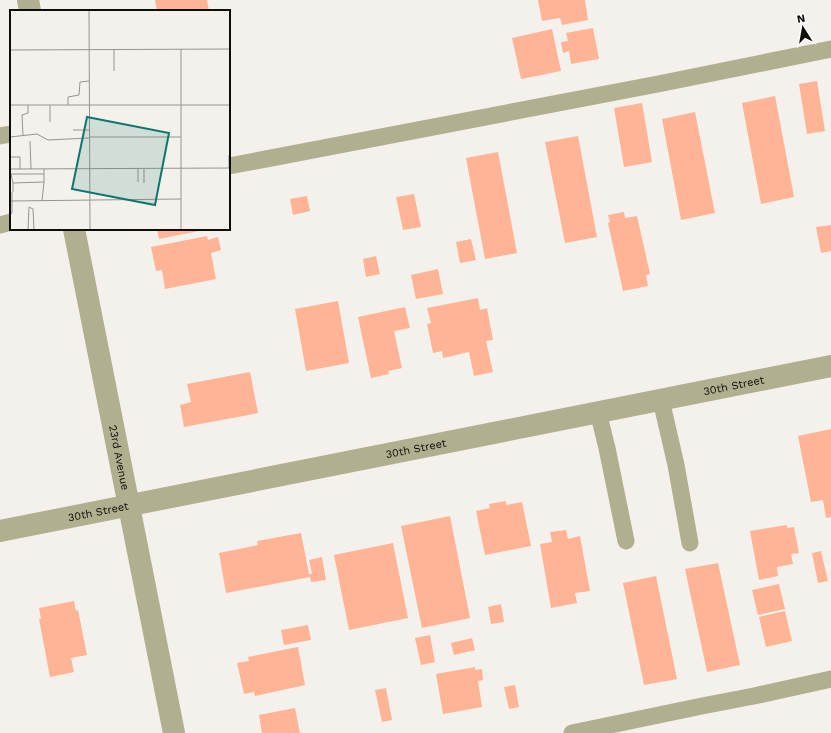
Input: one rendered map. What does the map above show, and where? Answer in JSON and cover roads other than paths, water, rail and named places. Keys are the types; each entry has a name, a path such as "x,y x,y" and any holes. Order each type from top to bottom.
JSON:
{"street":[{"path":"28,0 30,10"},
{"name":"23rd Avenue","path":"74,230 174,733"},
{"name":"30th Street","path":"0,531 831,366"}],"lane":[{"path":"230,166 658,84 831,49"},
{"path":"0,136 10,134"},
{"path":"0,225 10,222"},
{"path":"661,400 676,465 690,543"},
{"path":"598,412 626,541"},
{"path":"572,733 831,679"}]}
